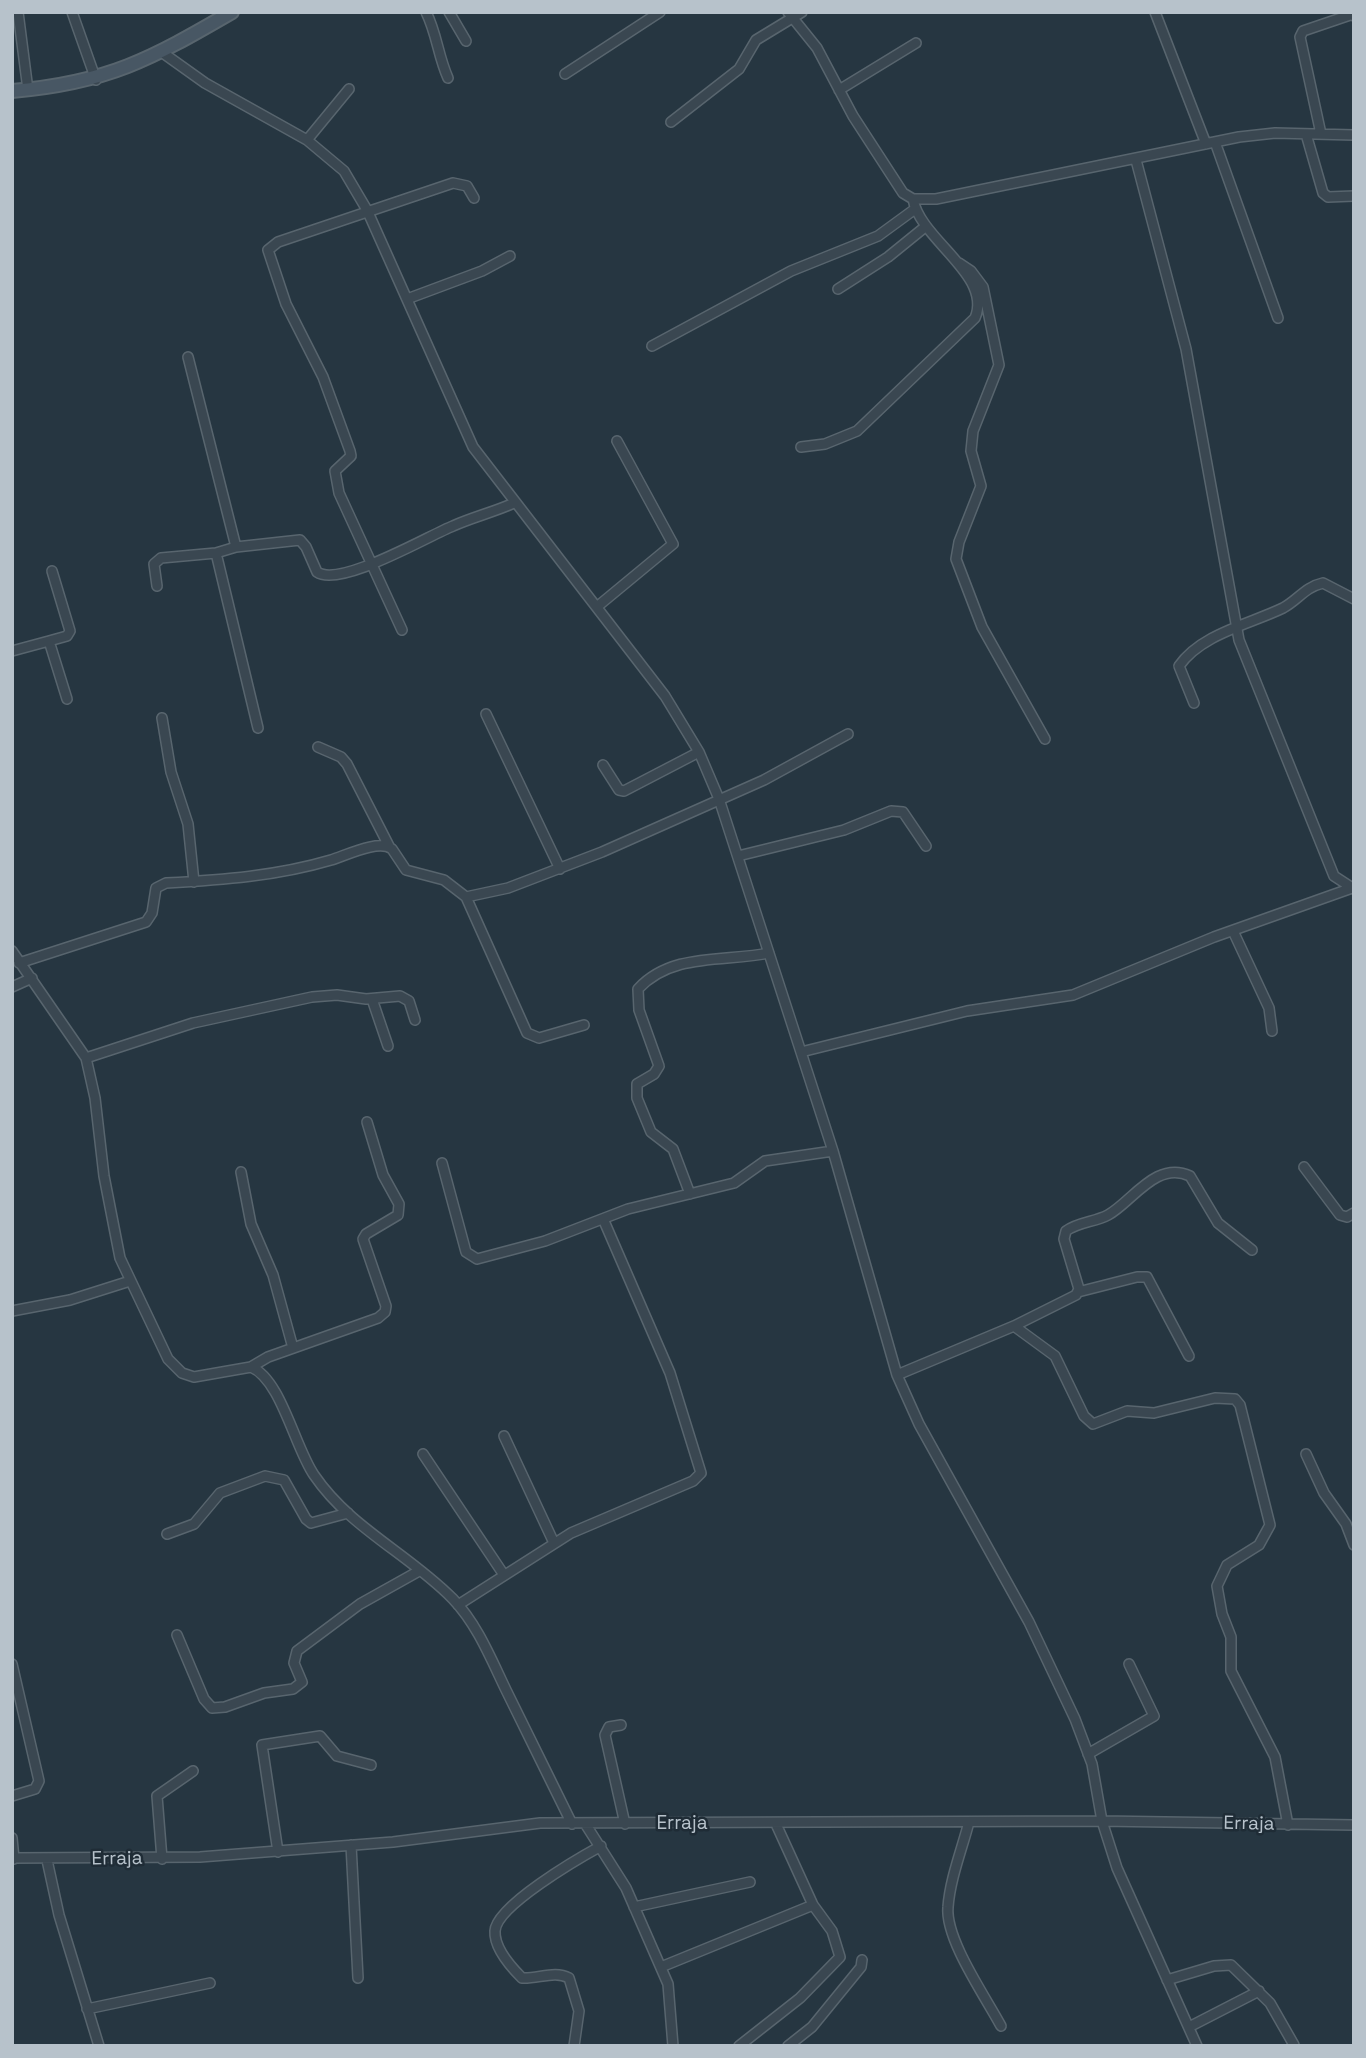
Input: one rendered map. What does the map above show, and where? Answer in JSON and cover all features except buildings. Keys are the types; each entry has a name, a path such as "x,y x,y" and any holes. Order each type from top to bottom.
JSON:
{"main road":[{"path":"12,91 96,79 163,53 232,12"}],"street":[{"path":"18,12 28,90"},
{"path":"72,12 96,79"},
{"path":"426,12 433,26 437,54 448,78"},
{"path":"449,12 466,41"},
{"path":"565,75 660,12"},
{"path":"1155,12 1278,318"},
{"path":"671,122 739,69 756,40 795,14 903,193 913,199 936,200 1256,135 1354,135"},
{"path":"1321,134 1300,37 1303,31 1353,14"},
{"path":"839,90 916,43"},
{"path":"163,53 182,70 307,140 344,171 367,210 463,428 514,503 598,606 665,696 699,752 719,799 833,1150 897,1375 919,1424 1051,1665 1088,1754 1102,1821 1117,1868 1196,2046"},
{"path":"307,140 349,89"},
{"path":"1306,134 1323,193 1328,197 1354,196"},
{"path":"1136,160 1186,348 1209,458 1237,628 1245,657 1334,876 1353,888"},
{"path":"402,630 349,519 336,483 335,471 351,456 351,450 334,402 285,304 268,254 269,247 367,210 459,182 467,186 474,198"},
{"path":"913,199 915,209 925,227 959,263 971,271 983,288 999,365 972,431 971,451 981,486 959,541 956,559 982,627 1045,739"},
{"path":"652,346 783,275 878,236 915,209"},
{"path":"838,289 888,257 925,227"},
{"path":"407,299 475,274 510,256"},
{"path":"801,447 825,444 857,431 883,408 926,362 975,318 979,304 959,263"},
{"path":"187,358 236,547"},
{"path":"598,606 673,544 617,441"},
{"path":"157,586 154,564 161,558 216,553 236,547 300,540 323,576 394,556 455,525 514,503"},
{"path":"216,553 258,727"},
{"path":"12,651 67,636 70,631 52,570"},
{"path":"1194,703 1179,672 1179,666 1200,647 1284,607 1314,585 1323,583 1354,599"},
{"path":"49,641 67,699"},
{"path":"486,714 561,869"},
{"path":"162,718 171,772 188,824 194,882"},
{"path":"466,897 508,888 561,869 791,767 848,734"},
{"path":"318,747 335,753 347,764 389,846 406,870 444,880 466,897 522,1025 531,1037 539,1038 584,1025"},
{"path":"603,765 619,790 624,791 699,752"},
{"path":"738,856 844,830 891,811 904,812 926,846"},
{"path":"19,963 139,925 150,918 154,894 160,885 265,875 324,862 380,845 389,846"},
{"path":"801,1052 967,1011 1073,995 1233,931 1353,888"},
{"path":"1233,931 1269,1009 1272,1031"},
{"path":"12,951 86,1058 95,1098 104,1177 116,1244 130,1282 168,1359 182,1373 206,1376 251,1367 293,1348 379,1318 385,1312 386,1306 363,1239 366,1234 398,1215 399,1204 383,1175 367,1122"},
{"path":"690,1194 677,1155 651,1132 637,1098 637,1084 654,1074 659,1066 639,1010 638,989 667,970 689,963 714,957 748,958 769,953"},
{"path":"12,987 32,978"},
{"path":"86,1058 193,1023 312,997 337,995 372,999 406,998 415,1020"},
{"path":"372,999 388,1046"},
{"path":"442,1163 466,1252 477,1259 604,1221 628,1209 740,1181 765,1161 833,1150"},
{"path":"1304,1167 1340,1215 1347,1217 1354,1213"},
{"path":"241,1172 251,1224 273,1275 293,1348"},
{"path":"1078,1292 1065,1239 1066,1231 1111,1213 1147,1182 1173,1174 1190,1176 1218,1223 1252,1250"},
{"path":"458,1605 554,1543 608,1515 693,1481 701,1473 670,1373 604,1221"},
{"path":"897,1375 1014,1326 1078,1292 1137,1277 1147,1277 1189,1356"},
{"path":"12,1311 70,1300 130,1282"},
{"path":"1014,1326 1058,1359 1084,1416 1093,1424 1126,1411 1156,1413 1222,1397 1235,1399 1240,1405 1270,1525 1259,1545 1232,1561 1222,1572 1218,1594 1231,1637 1231,1671 1275,1757 1288,1825"},
{"path":"251,1367 268,1378 314,1475 373,1537 419,1571 458,1605 485,1646 572,1824"},
{"path":"503,1436 554,1543"},
{"path":"423,1454 504,1575"},
{"path":"1306,1454 1324,1493 1346,1524 1354,1545"},
{"path":"167,1534 194,1524 220,1493 270,1476 280,1477 288,1483 308,1522 317,1523 348,1513"},
{"path":"177,1635 204,1699 212,1707 225,1707 264,1693 293,1689 302,1682 293,1663 297,1651 360,1604 419,1571"},
{"path":"12,1664 39,1781 35,1789 12,1796"},
{"path":"1088,1754 1154,1716 1129,1664"},
{"path":"621,1725 609,1727 605,1735 625,1824"},
{"path":"278,1852 262,1745 320,1736 337,1756 371,1765"},
{"path":"162,1859 157,1796 193,1771"},
{"name":"Erraja","path":"13,1858 162,1859 278,1852 540,1824 1102,1821 1354,1825"},
{"path":"968,1822 949,1900 949,1920 957,1948 1001,2026"},
{"path":"739,2046 789,2007 839,1960 832,1931 813,1905 776,1824"},
{"path":"586,1825 601,1846 634,1907 661,1967 671,1997 673,2046"},
{"path":"12,1838 13,1858"},
{"path":"351,1845 358,1979"},
{"path":"574,2046 579,2011 569,1978 558,1974 535,1979 522,1978 502,1953 495,1927 499,1919 517,1901 601,1846"},
{"path":"47,1860 59,1915 99,2046"},
{"path":"634,1907 750,1882"},
{"path":"661,1967 813,1905"},
{"path":"789,2046 811,2027 861,1967 862,1960"},
{"path":"1167,1980 1228,1964 1259,1991 1274,2009 1294,2045"},
{"path":"87,2009 210,1983"},
{"path":"1189,2027 1259,1991"}]}
